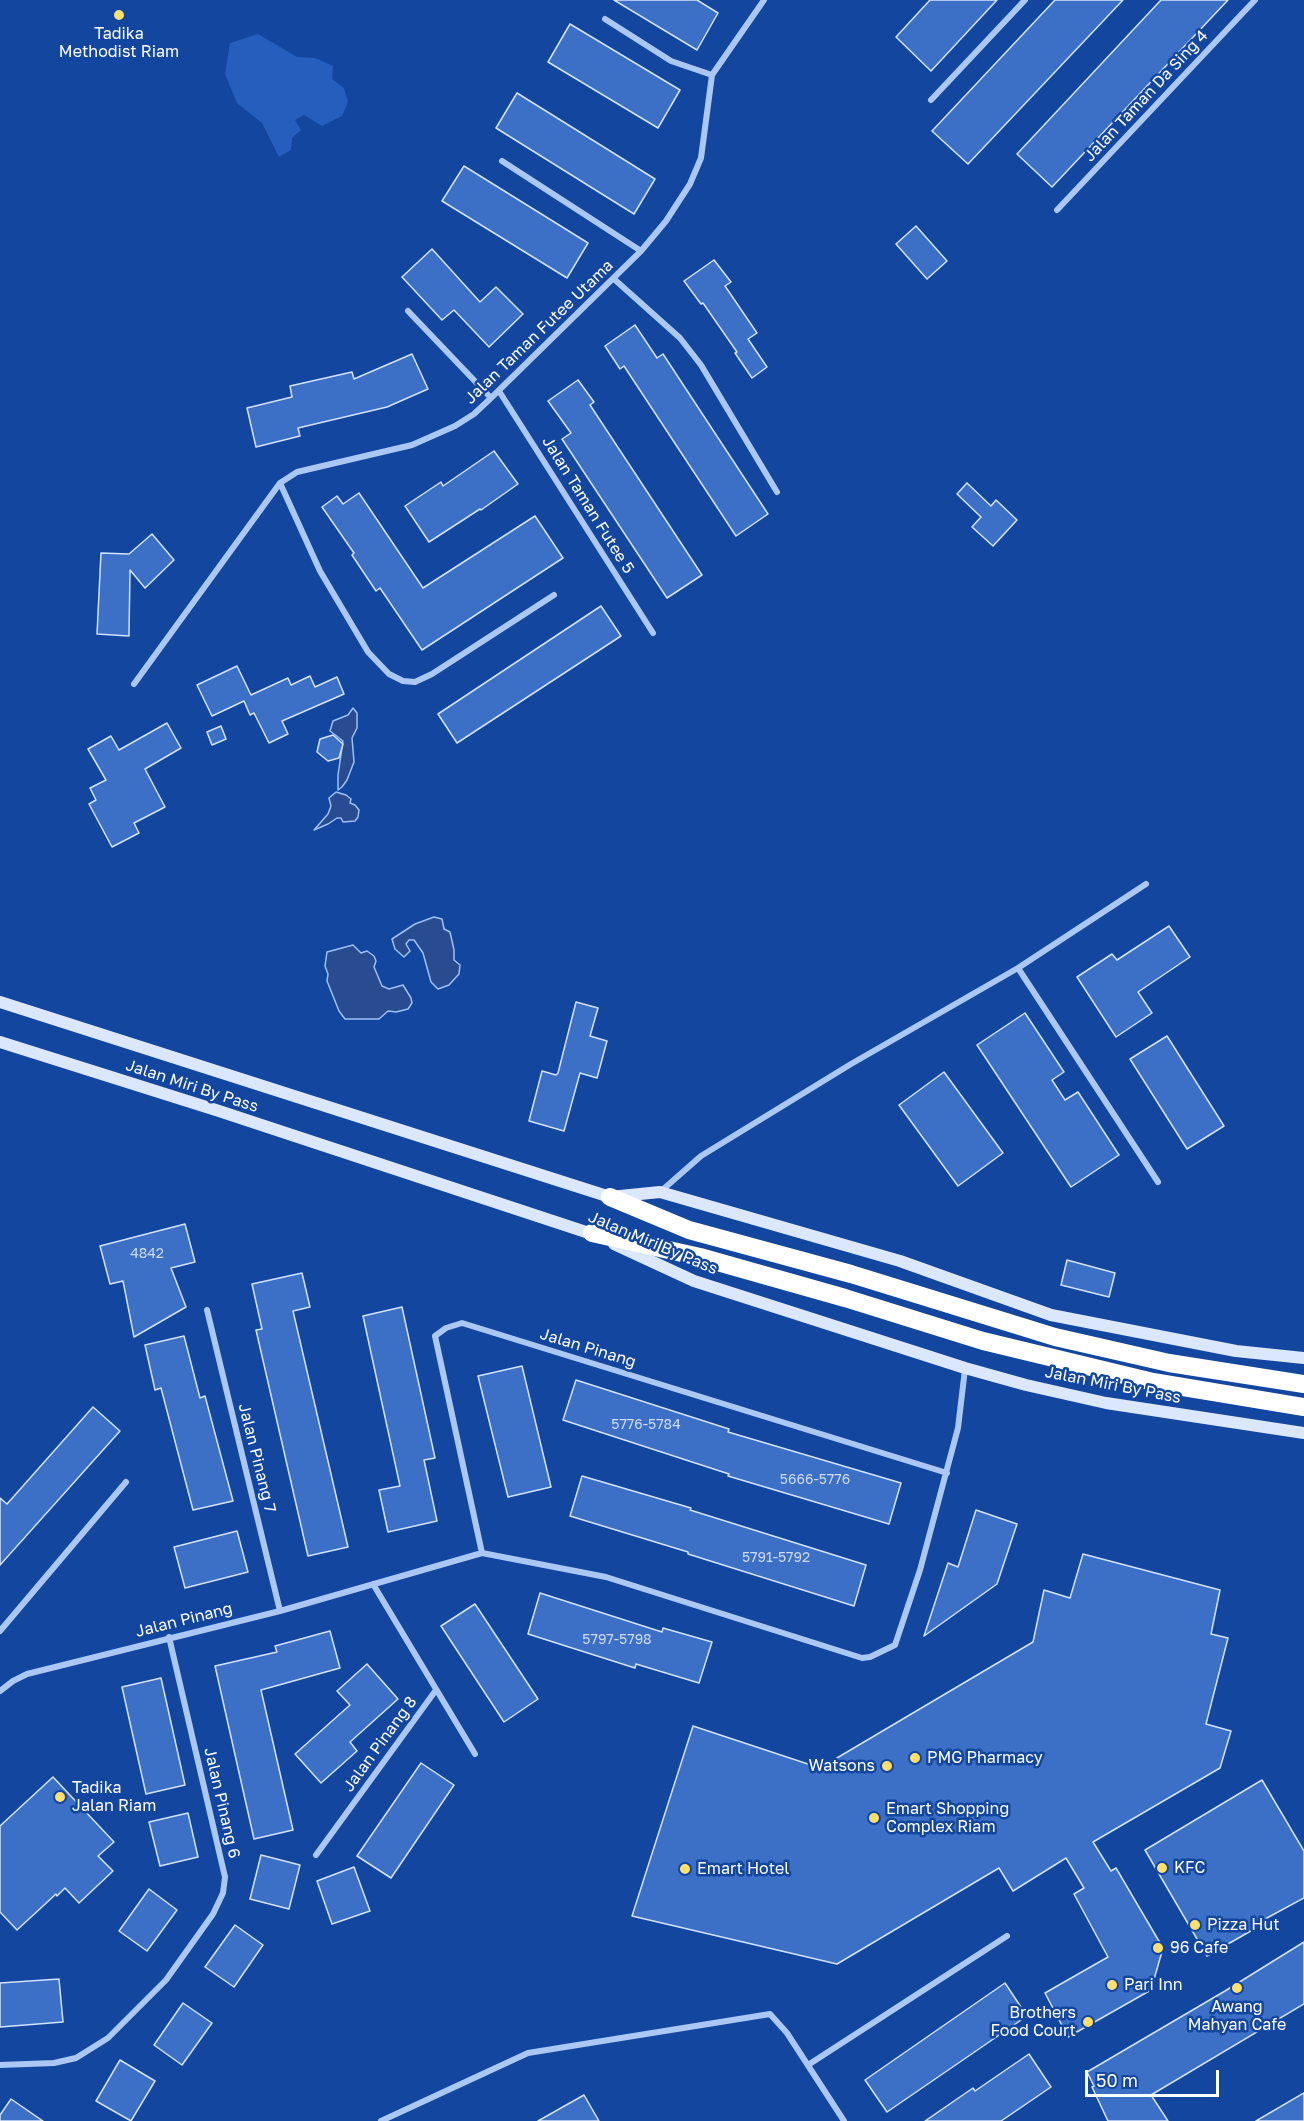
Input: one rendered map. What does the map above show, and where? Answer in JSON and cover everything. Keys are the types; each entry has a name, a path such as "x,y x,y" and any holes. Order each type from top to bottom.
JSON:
{"highway":[{"path":"610,1197 689,1230 850,1274 1055,1337 1169,1363 1304,1383"},
{"path":"592,1233 700,1257 845,1298 983,1341 1028,1352 1153,1382 1304,1407"}],"main road":[{"name":"Jalan Miri By Pass","path":"0,1002 610,1197 660,1192 900,1261 1051,1315 1236,1351 1304,1358"},
{"name":"Jalan Miri By Pass","path":"0,1042 592,1233 694,1281 965,1368 1026,1385 1106,1403 1304,1433"}],"street":[{"name":"Jalan Taman Futee Utama","path":"134,684 280,483 297,472 412,445 455,426 474,414 641,251 666,221 690,184 701,158 712,75 764,0"},
{"path":"931,100 1025,0"},
{"name":"Jalan Taman Da Sing 4","path":"1056,210 1255,0"},
{"path":"605,19 671,61 712,75"},
{"path":"502,161 641,251"},
{"path":"614,279 680,338 701,365 777,492"},
{"path":"408,311 491,398"},
{"name":"Jalan Taman Futee 5","path":"499,391 653,633"},
{"path":"280,483 320,571 368,652 389,674 403,681 415,682 432,674 554,595"},
{"path":"660,1192 701,1156 851,1064 1018,968 1146,884"},
{"path":"1018,968 1158,1182"},
{"name":"Jalan Pinang 7","path":"207,1310 280,1611"},
{"name":"Jalan Pinang","path":"482,1553 435,1336 446,1328 462,1323 947,1473"},
{"name":"Jalan Pinang","path":"0,1691 27,1674 280,1611 482,1553 606,1577 862,1658 870,1657 896,1645 947,1473 958,1428 965,1368"},
{"path":"0,1631 126,1482"},
{"name":"Jalan Pinang 8","path":"316,1855 436,1690 373,1584"},
{"name":"Jalan Pinang 6","path":"0,2065 54,2063 76,2058 108,2038 166,1980 213,1914 223,1893 225,1876 169,1637"},
{"path":"436,1690 475,1754"},
{"path":"807,2065 1007,1936"},
{"path":"381,2121 528,2053 770,2014 787,2033 844,2121"}],"shaded area":[{"path":"258,34 297,57 315,58 333,66 332,79 344,88 348,102 342,116 322,126 304,115 295,120 301,130 292,138 291,150 279,157 262,123 237,103 225,74 230,43"},
{"path":"353,708 357,713 357,728 352,738 354,762 347,780 338,790 343,741 330,731 333,721 348,715"},
{"path":"336,792 351,799 350,803 359,810 358,817 355,821 343,822 341,818 337,818 314,830 328,814 331,806 329,798"},
{"path":"434,917 442,919 444,929 450,932 454,960 460,965 459,974 449,985 438,989 431,982 423,953 414,940 409,940 406,944 410,951 404,957 395,949 392,939 415,924"},
{"path":"353,945 361,953 367,951 374,956 376,961 374,967 382,986 389,989 403,985 411,998 412,1003 408,1009 388,1011 379,1019 345,1019 339,1011 327,981 328,974 325,966 327,952"}],"building":[{"path":"614,0 697,0 718,13 697,50"},
{"path":"930,0 997,0 931,71 896,37"},
{"path":"1055,0 1123,0 968,164 932,131"},
{"path":"1161,0 1228,0 1052,187 1017,154"},
{"path":"570,24 680,90 658,128 548,62"},
{"path":"517,93 655,179 634,214 496,128"},
{"path":"464,166 588,243 567,278 442,201"},
{"path":"916,226 947,261 927,279 896,244"},
{"path":"432,249 480,302 496,287 523,314 489,347 454,310 442,320 402,277"},
{"path":"714,260 731,282 725,286 757,333 748,339 767,367 752,378 703,303 701,304 684,281"},
{"path":"635,325 657,358 663,354 768,514 736,536 624,366 620,369 605,346"},
{"path":"412,354 428,389 387,407 298,428 300,436 256,447 247,408 292,397 290,386 352,372 354,379"},
{"path":"578,380 594,402 590,405 702,575 667,598 562,439 571,433 548,401"},
{"path":"494,451 518,484 429,542 405,506 441,482 443,486"},
{"path":"967,483 991,506 996,500 1017,520 993,546 972,527 981,517 957,494"},
{"path":"359,493 423,588 535,516 563,558 422,650 380,588 376,591 352,555 354,553 322,507 337,496 343,504"},
{"path":"152,534 174,560 145,588 130,570 129,636 97,634 101,553 129,554"},
{"path":"601,606 621,636 457,743 438,714"},
{"path":"237,666 251,695 288,678 291,685 310,676 315,687 337,677 344,694 282,721 288,734 269,743 254,713 250,715 244,701 212,716 197,685"},
{"path":"167,723 181,748 145,769 165,807 134,823 139,833 112,847 89,804 96,800 90,788 106,780 88,749 111,736 119,750"},
{"path":"221,726 226,739 212,745 207,732"},
{"path":"333,735 343,744 339,758 328,761 317,752 320,739"},
{"path":"1169,926 1190,957 1138,992 1152,1013 1116,1037 1077,977 1112,954 1117,960"},
{"path":"576,1002 598,1008 590,1036 607,1041 597,1078 580,1073 564,1131 529,1121 542,1071 556,1075 558,1073"},
{"path":"1025,1013 1064,1072 1052,1080 1065,1100 1078,1092 1119,1155 1071,1187 977,1045"},
{"path":"1167,1036 1224,1126 1187,1149 1130,1059"},
{"path":"944,1072 1003,1153 958,1186 899,1105"},
{"path":"185,1224 195,1262 171,1268 186,1307 134,1337 123,1281 110,1284 100,1246"},
{"path":"1067,1260 1115,1273 1109,1297 1061,1285"},
{"path":"302,1273 310,1307 293,1311 348,1547 308,1556 256,1330 262,1329 252,1284"},
{"path":"402,1307 435,1458 424,1460 437,1521 388,1532 379,1490 400,1486 363,1316"},
{"path":"184,1336 200,1398 205,1396 233,1501 193,1510 161,1388 155,1390 145,1345"},
{"path":"522,1366 551,1487 508,1497 478,1376"},
{"path":"576,1380 729,1429 728,1432 901,1483 889,1524 728,1476 729,1474 563,1420"},
{"path":"93,1407 120,1431 0,1565 0,1498 7,1504"},
{"path":"582,1476 691,1508 690,1510 866,1565 854,1606 570,1516"},
{"path":"976,1510 1017,1524 997,1584 924,1636 948,1563 958,1567"},
{"path":"237,1531 248,1572 185,1588 174,1547"},
{"name":"Emart Shopping Complex Riam","path":"1083,1554 1220,1590 1211,1634 1228,1638 1206,1724 1231,1731 1220,1768 1093,1842 1111,1871 1116,1868 1163,1948 1151,1990 1068,2037 1045,1993 1108,1957 1074,1894 1084,1888 1066,1858 1013,1891 999,1868 837,1964 632,1916 693,1726 820,1768 1033,1642 1044,1590 1070,1598"},
{"path":"540,1593 662,1632 663,1628 712,1642 699,1683 636,1664 635,1668 528,1634"},
{"path":"475,1604 538,1699 504,1722 441,1626"},
{"path":"330,1631 340,1668 261,1690 293,1830 254,1839 215,1666 277,1652 275,1646"},
{"path":"367,1664 398,1699 350,1742 357,1751 321,1783 295,1754 350,1705 337,1691"},
{"path":"161,1678 185,1785 146,1794 122,1687"},
{"path":"421,1763 454,1785 391,1878 357,1856"},
{"path":"53,1777 114,1842 98,1856 113,1871 79,1903 65,1888 17,1930 0,1912 0,1826"},
{"path":"1262,1780 1304,1851 1304,1898 1254,1925 1256,1928 1207,1956 1145,1850"},
{"path":"188,1813 198,1857 160,1866 149,1822"},
{"path":"261,1855 300,1865 289,1909 250,1899"},
{"path":"354,1867 370,1911 332,1924 317,1881"},
{"path":"149,1889 177,1910 147,1951 119,1931"},
{"path":"235,1925 263,1945 234,1987 205,1967"},
{"path":"1304,1942 1304,2004 1151,2095 1168,2121 1108,2121 1087,2072"},
{"path":"59,1979 63,2022 0,2027 0,1983"},
{"path":"1005,1983 1027,2016 887,2112 865,2080"},
{"path":"183,2003 212,2023 182,2065 154,2045"},
{"path":"1029,2054 1051,2087 1001,2121 925,2121 973,2088 975,2091"},
{"path":"120,2060 155,2081 131,2121 96,2101"},
{"path":"1304,2093 1304,2121 1256,2121"},
{"path":"584,2095 599,2121 538,2121"},
{"path":"11,2099 43,2121 0,2121 0,2115"}],"place":[{"name":"Tadika Methodist Riam","path":"119,15"},
{"name":"PMG Pharmacy","path":"915,1758"},
{"name":"Watsons","path":"887,1766"},
{"name":"Tadika Jalan Riam","path":"60,1797"},
{"name":"Emart Shopping Complex Riam","path":"874,1818"},
{"name":"KFC","path":"1162,1868"},
{"name":"Emart Hotel","path":"685,1869"},
{"name":"Pizza Hut","path":"1195,1925"},
{"name":"96 Cafe","path":"1158,1948"},
{"name":"Pari Inn","path":"1112,1985"},
{"name":"Awang Mahyan Cafe","path":"1237,1988"},
{"name":"Brothers Food Court","path":"1088,2022"}]}
